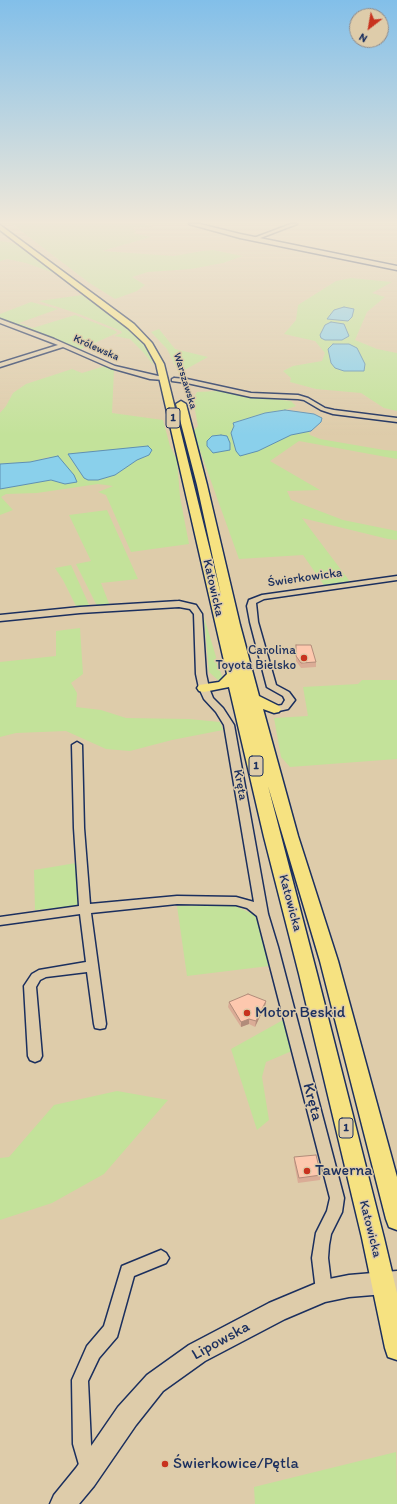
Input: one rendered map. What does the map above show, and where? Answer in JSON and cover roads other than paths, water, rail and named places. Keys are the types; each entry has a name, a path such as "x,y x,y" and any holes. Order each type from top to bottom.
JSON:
{"main road":[{"name":"Warszawska","path":"89,294 131,326 148,343 172,380 188,455"},
{"name":"Warszawska","path":"98,294 152,337 164,352 172,380 188,455"},
{"name":"Katowicka","path":"188,455 214,596 272,837 390,1282 397,1348"},
{"name":"Katowicka","path":"188,455 254,700 267,715 288,832 337,989 397,1219"},
{"path":"204,688 222,685 234,675"}],"street":[{"name":"Królewska","path":"0,321 63,344 113,367 150,377 187,381 251,394 298,397 306,399 323,409 333,412 397,420"},
{"path":"0,365 63,344"},
{"name":"Świerkowicka","path":"267,715 285,706 290,700 286,694 272,687 254,622 251,606 252,602 262,597 397,578"},
{"path":"0,618 94,609 179,604 193,607 198,614 201,674 204,688"},
{"name":"Kręta","path":"204,688 209,699 220,710 229,725 262,914 272,947 337,1198 334,1212 324,1233 321,1245 320,1258 324,1291"},
{"path":"77,745 79,828 85,910 100,1024"},
{"path":"0,921 117,905 177,900 236,901 251,905 262,914"},
{"path":"35,1056 30,986 36,977 43,973 93,966"},
{"path":"89,1471 82,1444 80,1380 93,1352 111,1331 128,1271 161,1258"},
{"name":"Lipowska","path":"63,1504 89,1471 127,1416 155,1383 197,1353 277,1311 324,1291 390,1282"}],"water":[{"path":"344,307 354,309 352,317 348,321 327,319 334,310"},
{"path":"331,322 344,324 349,336 342,340 325,340 321,338 320,335 325,325"},
{"path":"333,344 349,344 357,348 365,364 364,371 344,371 335,368 331,363 328,349"},
{"path":"285,410 314,414 322,418 321,422 311,431 291,435 258,451 240,456 236,451 231,433 234,426 233,423 265,413"},
{"path":"212,436 227,436 230,443 230,450 213,453 207,446 207,441"},
{"path":"148,446 152,450 149,455 137,460 115,475 98,480 88,480 84,478 68,454"},
{"path":"58,456 74,475 77,482 65,484 51,480 0,489 0,464 30,462"}],"place":[{"name":"Carolina Toyota Bielsko","path":"304,658"},
{"name":"Motor Beskid","path":"247,1013"},
{"name":"Tawerna","path":"307,1171"},
{"name":"Świerkowice/Pętla","path":"165,1464"}]}
